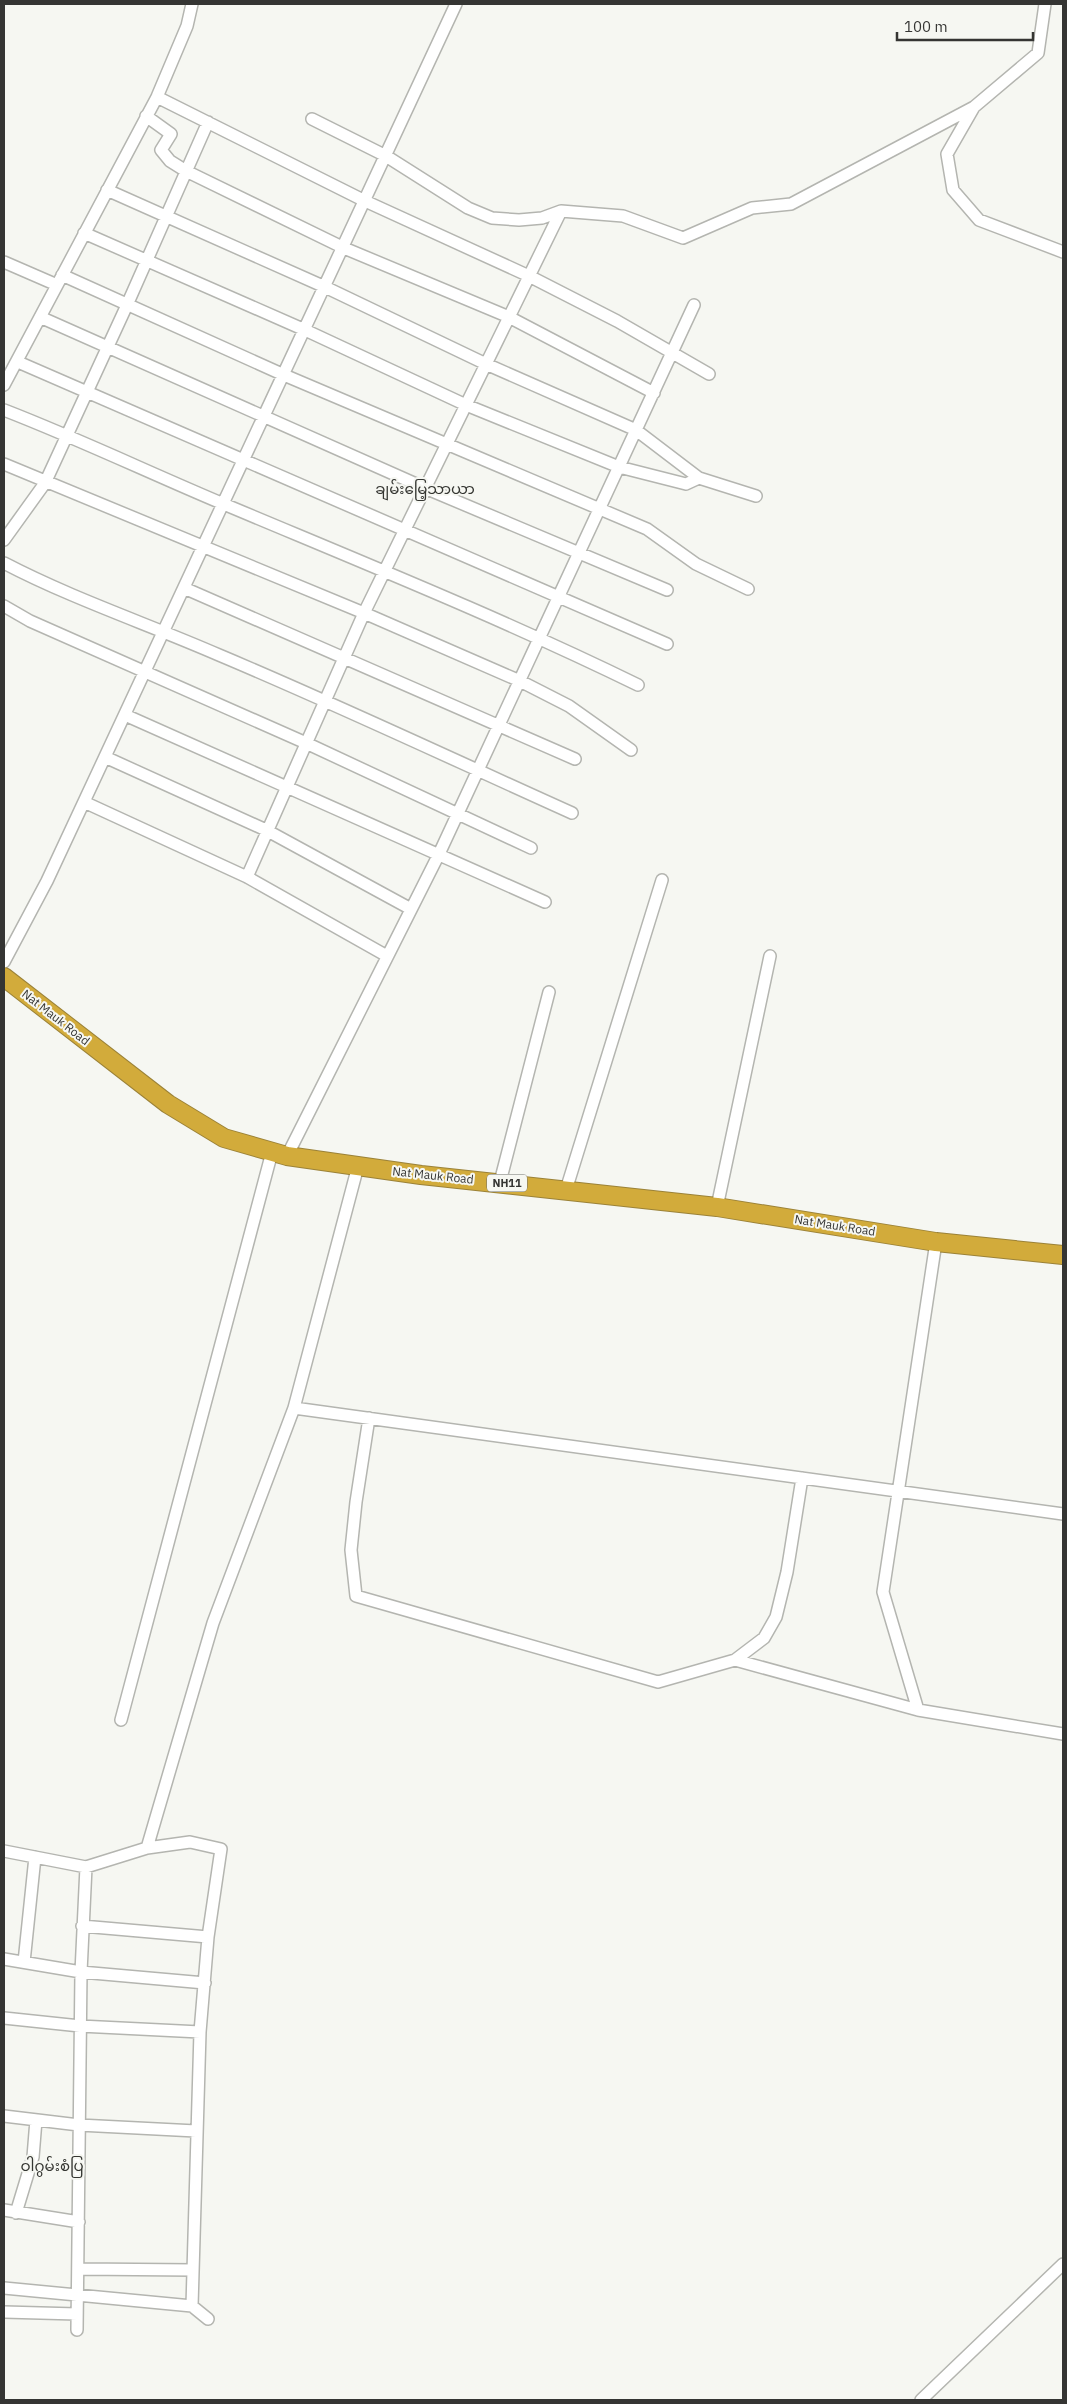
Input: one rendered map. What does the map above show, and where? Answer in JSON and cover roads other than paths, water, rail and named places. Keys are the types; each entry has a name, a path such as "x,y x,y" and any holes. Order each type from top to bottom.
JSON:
{"highway":[{"name":"Nat Mauk Road","path":"4,977 168,1104 224,1138 279,1154 421,1175 717,1206 936,1242 1063,1256"}],"street":[{"path":"4,385 18,362 59,280 157,96 187,26 192,4"},
{"path":"4,962 47,881 366,201 456,4"},
{"path":"312,119 386,156 468,208 492,218 519,220 542,218 561,211 623,216 683,238 752,208 791,204 974,107 1038,53 1045,4"},
{"path":"157,96 366,201 529,276 617,321 710,374"},
{"path":"974,107 947,154 953,190 979,220 1063,252"},
{"path":"146,116 171,134 160,150 170,161 186,171 344,248 509,317 654,393"},
{"path":"4,540 45,483 208,122"},
{"path":"107,190 325,287 486,364 636,430 699,478 756,496"},
{"path":"247,877 266,830 364,613 561,211"},
{"path":"84,233 305,330 466,405 619,467 686,484 699,478"},
{"path":"4,262 127,305 446,445 600,509 647,530 696,564 748,589"},
{"path":"121,1720 279,1154 387,956 439,854 694,305"},
{"path":"40,317 264,418 425,488 580,551 667,590"},
{"path":"18,362 404,532 559,596 667,644"},
{"path":"4,410 66,434 224,504 540,638 638,685"},
{"path":"4,464 45,483 364,613 520,681 569,706 631,750"},
{"path":"4,563 49,586 164,631 325,700 572,813"},
{"path":"184,588 575,759"},
{"path":"4,606 30,621 306,743 531,848"},
{"path":"125,715 545,902"},
{"path":"105,757 266,830 411,909"},
{"path":"84,802 247,877 387,956"},
{"path":"566,1190 662,880"},
{"path":"717,1206 770,956"},
{"path":"500,1182 549,992"},
{"path":"147,1848 213,1624 294,1408 358,1166"},
{"path":"918,1710 883,1592 936,1242"},
{"path":"294,1408 1063,1514"},
{"path":"369,1418 356,1502 351,1550 356,1596 658,1682 735,1660 764,1638 776,1617 787,1572 802,1478"},
{"path":"735,1660 918,1710 1063,1734"},
{"path":"4,1851 86,1868 147,1848 190,1842 222,1849 208,1936 200,2032 192,2306"},
{"path":"24,1962 34,1857"},
{"path":"77,2330 81,1972 86,1868"},
{"path":"82,1926 208,1936"},
{"path":"4,1959 81,1972 205,1983"},
{"path":"4,2018 80,2026 200,2032"},
{"path":"4,2116 79,2125 196,2131"},
{"path":"16,2213 33,2157 36,2120"},
{"path":"4,2210 79,2222"},
{"path":"921,2400 1063,2264"},
{"path":"79,2269 193,2270"},
{"path":"4,2288 192,2306 208,2319"},
{"path":"4,2312 77,2314"}],"district":[{"name":"ချမ်းမြေ့သာယာ","path":"425,488"},
{"name":"ဝါဂွမ်းစံပြ","path":"52,2165"}]}
